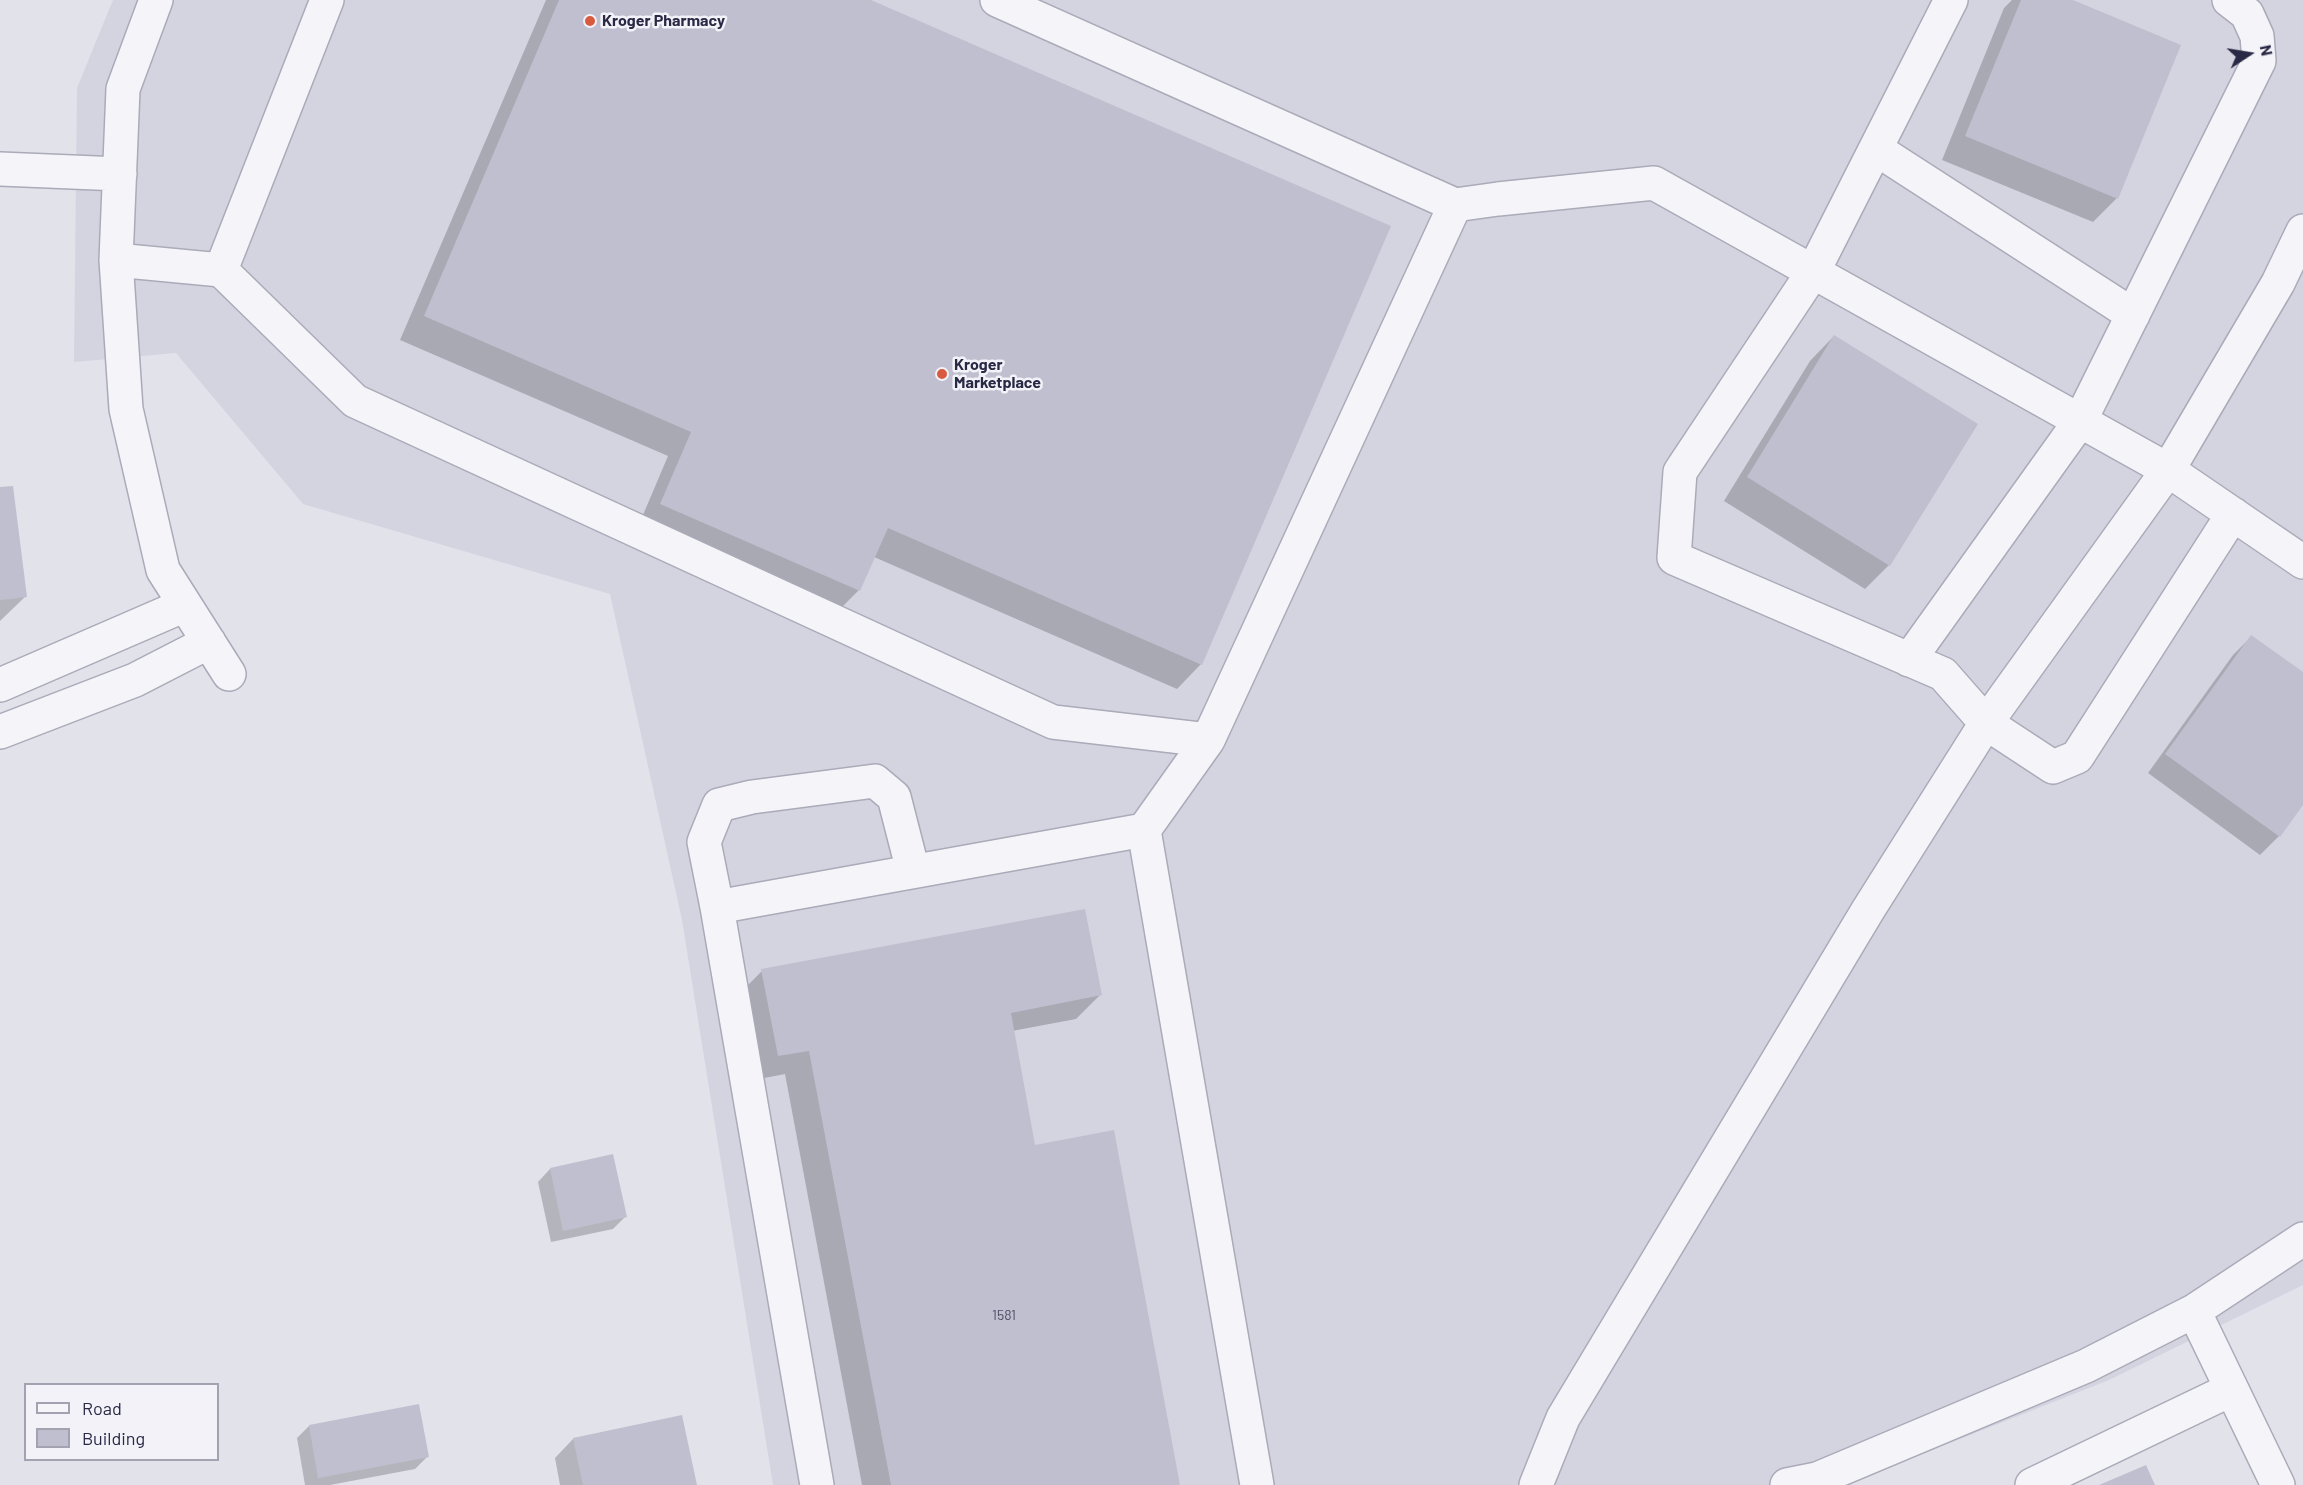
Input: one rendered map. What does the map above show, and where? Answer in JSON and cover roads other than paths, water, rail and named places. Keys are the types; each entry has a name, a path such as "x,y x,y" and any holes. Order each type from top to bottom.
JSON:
{"street":[{"path":"156,0 123,89 116,260 126,409 163,570 229,674"},
{"path":"221,270 327,0"},
{"path":"997,0 1455,205 1654,183 2168,471 2301,556"},
{"path":"1951,0 1813,272 1680,472 1674,558 1943,674 1986,723 2053,767 2077,757 2233,514"},
{"path":"1909,660 2080,421 2259,61 2257,36 2247,14 2229,0"},
{"path":"1876,148 2133,315"},
{"path":"0,169 120,174"},
{"path":"717,907 1144,830 1208,740 1455,205"},
{"path":"1536,1485 1563,1418 1803,1016 1986,723 2168,471 2278,283 2303,231"},
{"path":"116,260 221,270 355,401 1053,722 1208,740"},
{"path":"0,685 185,605"},
{"path":"0,732 135,680 209,642"},
{"path":"817,1485 704,842 719,805 752,797 875,781 894,796 913,871"},
{"path":"1144,830 1257,1485"},
{"path":"1787,1485 1817,1479 2086,1366 2194,1311 2303,1239"},
{"path":"2194,1311 2230,1390 2278,1485"},
{"path":"2032,1485 2230,1390"}],"place":[{"name":"Kroger Pharmacy","path":"590,21"},
{"name":"Kroger Marketplace","path":"942,374"}]}
